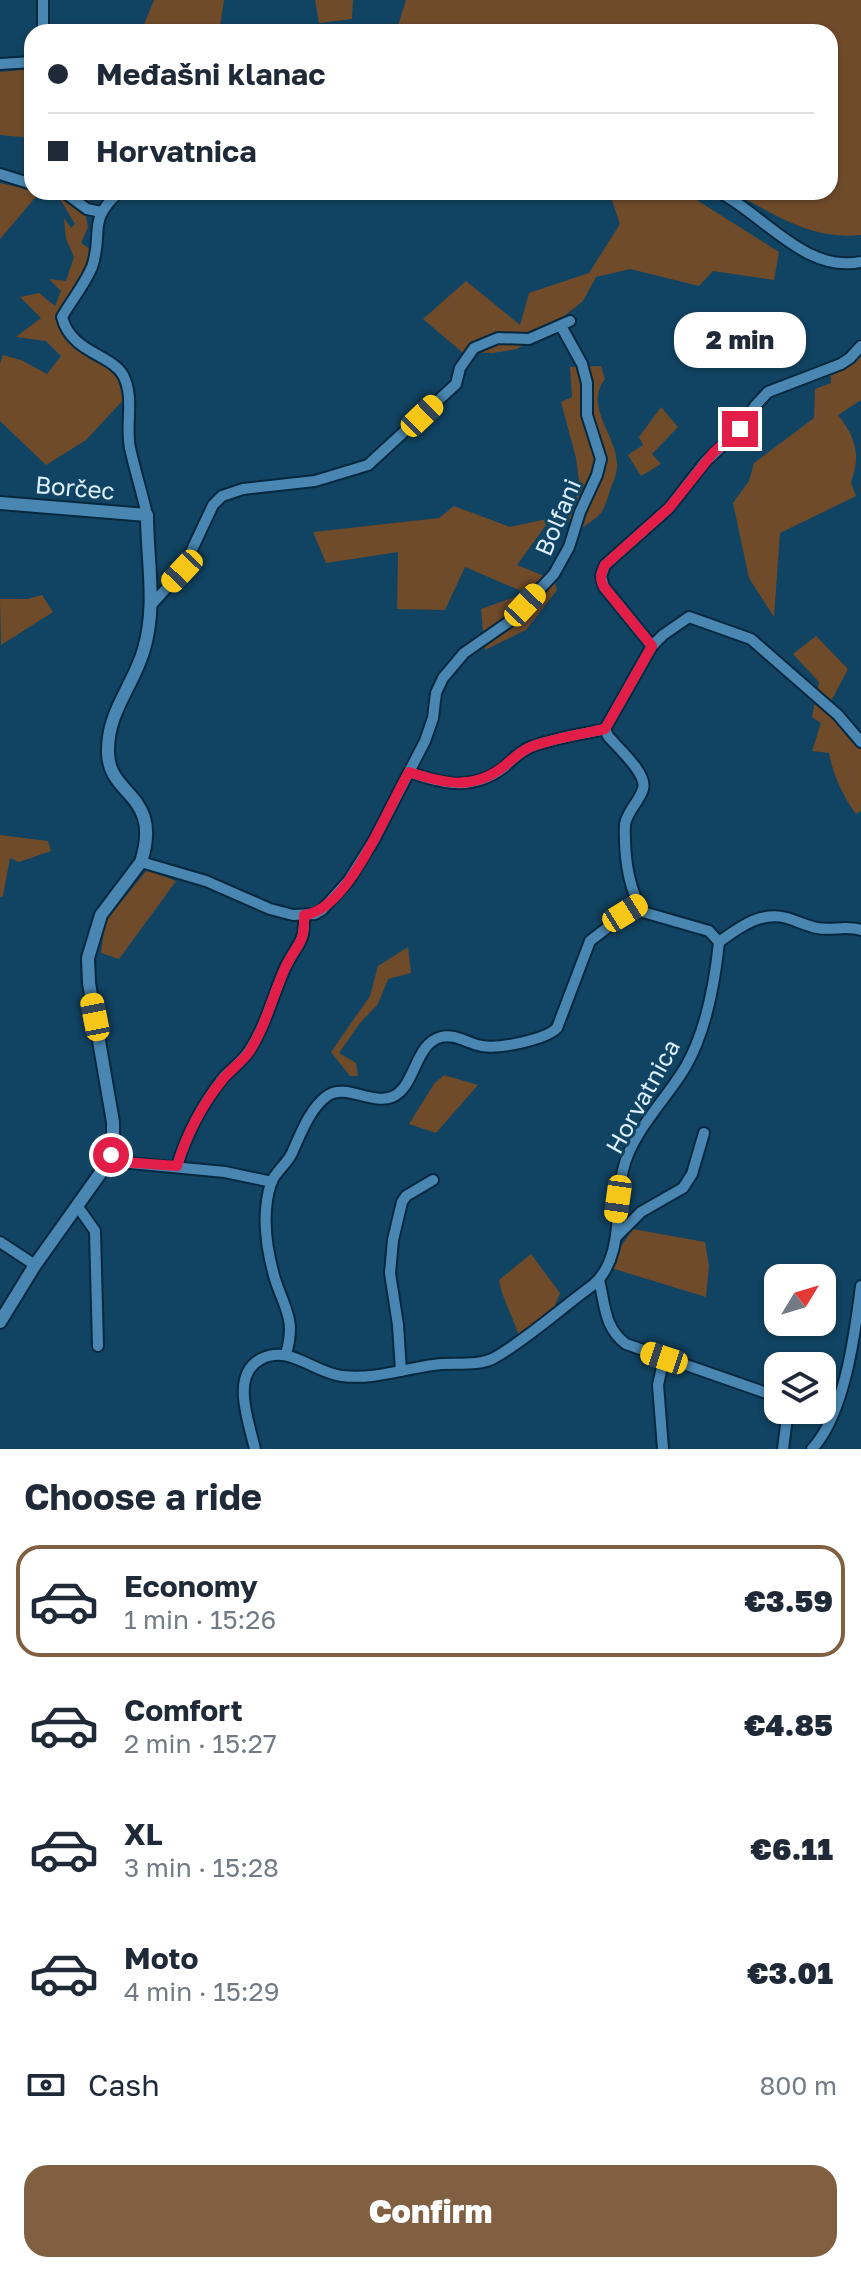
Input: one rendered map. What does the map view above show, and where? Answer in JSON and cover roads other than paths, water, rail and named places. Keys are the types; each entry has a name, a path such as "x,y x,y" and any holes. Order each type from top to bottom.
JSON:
{"street":[{"path":"43,0 43,24"},
{"path":"0,64 24,60"},
{"path":"0,174 24,182"},
{"path":"75,200 87,209 101,212"},
{"path":"0,1322 35,1265 109,1161 113,1122 89,983 88,958 101,915 141,862 147,824 136,800 111,771 108,742 116,709 143,653 153,603 148,568 147,515 129,445 129,392 122,372 84,347 65,329 62,317 91,269 101,212 110,200"},
{"path":"731,200 816,259 852,264 861,262"},
{"name":"Bolfani","path":"153,603 182,571 213,505 222,496 243,489 315,481 368,465 456,384 460,368 474,348 498,338 529,339 566,324 587,383 587,415 601,459 569,547 554,574 510,621 464,653 443,678 436,693 430,730 374,840 349,880 322,910 304,915"},
{"path":"652,646 604,587 601,576 605,565 669,508 705,462 740,429 768,392 841,364 861,346"},
{"name":"Borčec","path":"0,503 147,515"},
{"path":"409,772 444,783 460,785 474,782 494,774 533,746 605,729 652,646 689,617 751,639 838,715 861,742"},
{"path":"605,729 639,771 644,783 625,824 629,878 638,904 647,914 709,931 719,942 755,919 770,916 816,928 849,926 861,930"},
{"path":"141,862 206,881 282,913 304,915 303,940 287,964 255,1040 198,1114 177,1166"},
{"path":"286,1354 291,1318 274,1275 265,1231 272,1182 316,1109 329,1094 341,1092 382,1099 392,1097 404,1087 426,1048 437,1037 450,1036 491,1047 539,1037 557,1028 590,941 638,904"},
{"name":"Horvatnica","path":"599,1280 608,1266 616,1237 624,1166 638,1138 690,1059 710,1001 719,942"},
{"name":"Horvatnica","path":"616,1237 641,1212 683,1188 692,1174 704,1133"},
{"path":"109,1161 225,1172 272,1182"},
{"path":"401,1371 390,1273 392,1249 402,1202 406,1196 433,1180"},
{"path":"78,1207 95,1231 98,1346"},
{"path":"0,1242 35,1265"},
{"path":"255,1449 244,1379 261,1359 286,1354 318,1370 342,1376 486,1361 599,1280 606,1316 617,1337 631,1348 764,1392"},
{"path":"812,1449 827,1427 842,1386 854,1340 861,1286"},
{"path":"663,1449 658,1385 664,1358"},
{"path":"783,1449 786,1424"}]}
